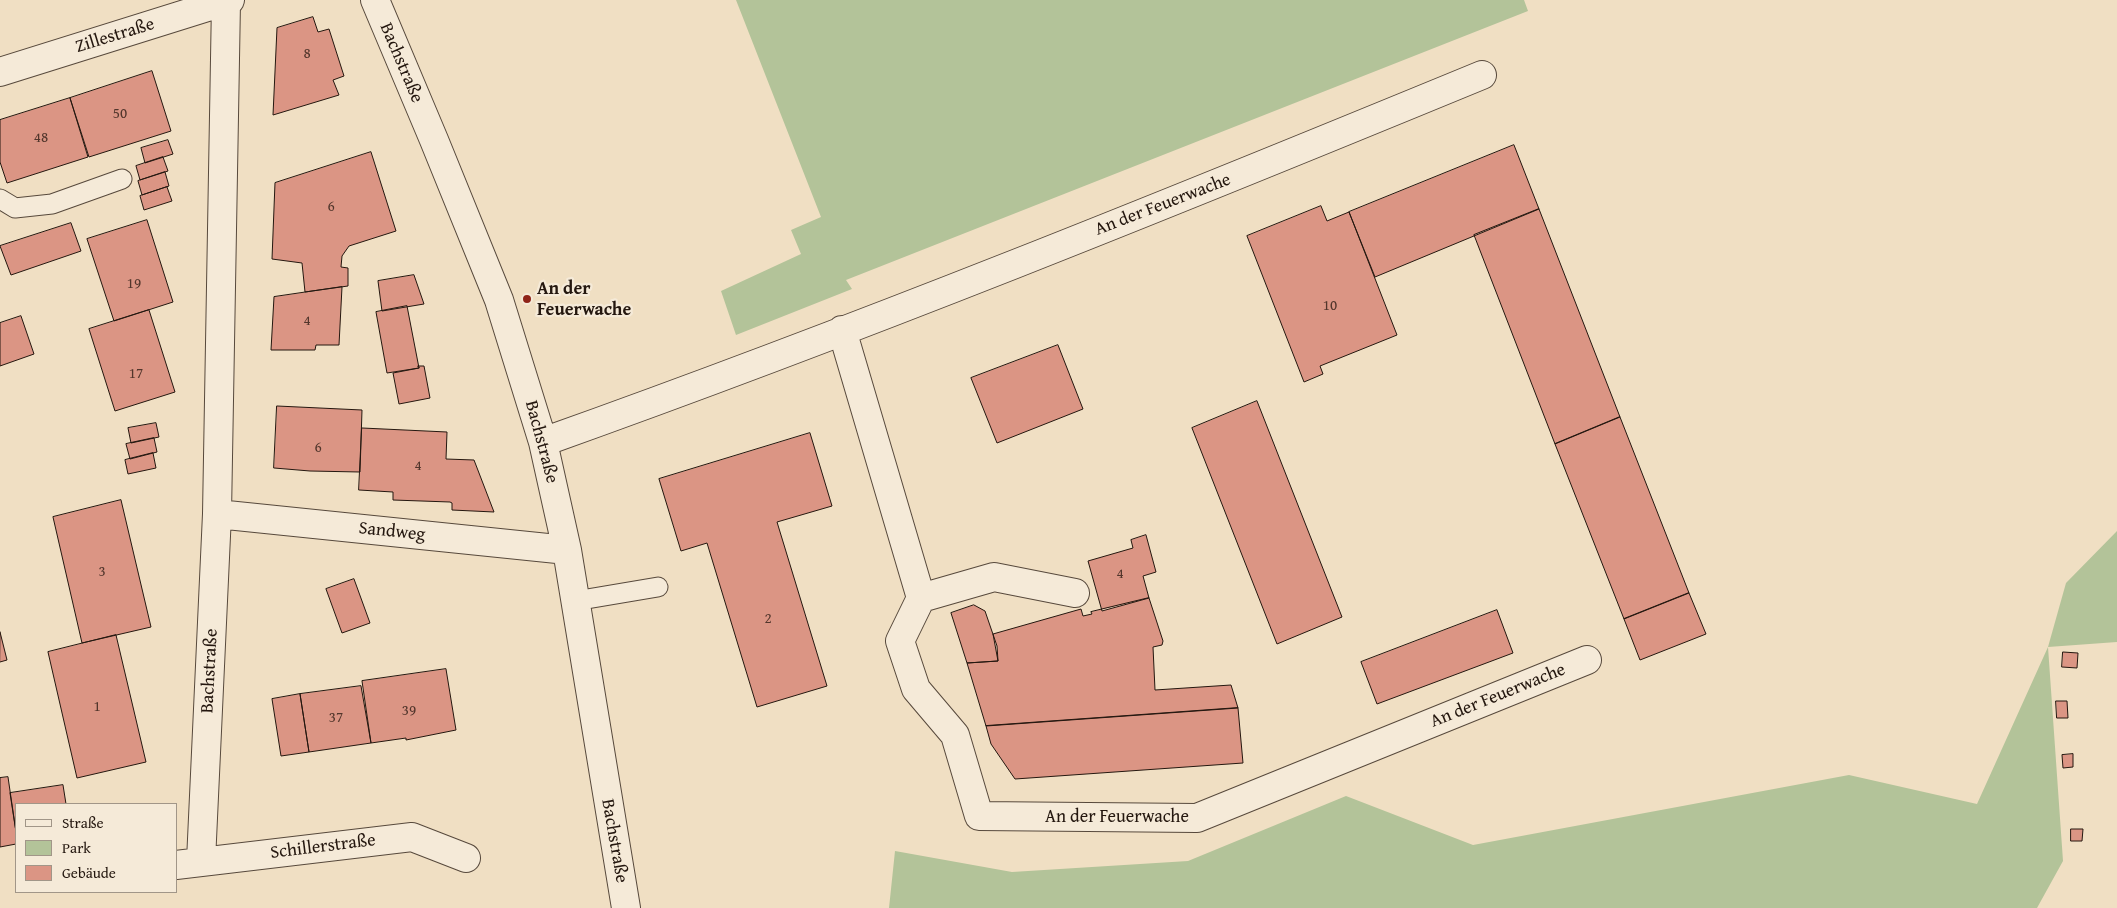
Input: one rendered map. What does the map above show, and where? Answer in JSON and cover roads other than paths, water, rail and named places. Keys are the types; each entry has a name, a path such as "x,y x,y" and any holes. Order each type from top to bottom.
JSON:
{"street":[{"name":"Bachstraße","path":"375,0 499,300 543,442 567,550 626,908"},
{"name":"Bachstraße","path":"189,863 217,514 228,1"},
{"name":"Zillestraße","path":"0,72 228,1"},
{"name":"An der Feuerwache","path":"543,442 716,380 1232,178 1482,75"},
{"path":"842,330 921,598 994,576 1075,593"},
{"name":"Sandweg","path":"217,514 567,550"},
{"name":"An der Feuerwache","path":"921,598 900,641 916,689 955,735 980,816 1197,818 1587,660"},
{"name":"Schillerstraße","path":"189,863 412,837 466,858"}],"lane":[{"path":"0,199 15,208 52,204 122,179"},
{"path":"575,601 658,587"}],"place":[{"name":"An der Feuerwache","path":"527,299"}]}
